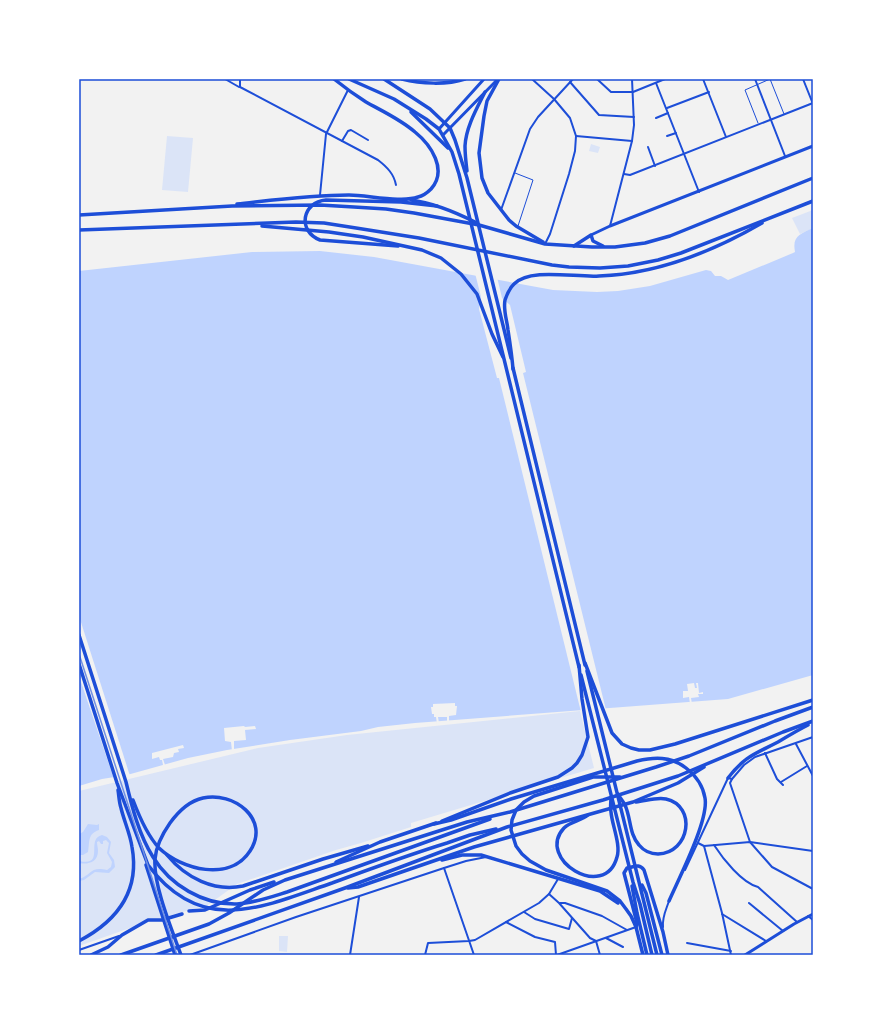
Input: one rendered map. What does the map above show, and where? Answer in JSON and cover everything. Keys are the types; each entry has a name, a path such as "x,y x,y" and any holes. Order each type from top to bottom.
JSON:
{"main road":[{"path":"334,79 365,101 402,122 416,133 436,159 438,174 434,186 418,198 404,199"},
{"path":"348,79 394,99 426,119 439,129 452,152 468,210 544,526 652,955"},
{"path":"384,79 430,109 450,128 468,178 513,369 657,955"},
{"path":"402,79 433,83 465,79"},
{"path":"498,79 487,102 479,153 482,178 488,192 509,220 545,244"},
{"path":"468,178 465,146 466,136 485,92"},
{"path":"406,106 452,152"},
{"path":"79,215 288,205 354,207 407,212 480,225 545,244 615,247 670,236 813,178"},
{"path":"202,208 320,195 350,195 404,199 428,203 457,213 480,225"},
{"path":"415,248 324,241 312,236 306,227 305,219 309,209 314,204 322,200 380,201 437,206"},
{"path":"79,230 311,222 419,238 533,262 569,267 600,268 643,264 670,257 813,201"},
{"path":"513,369 505,306 507,296 511,288 518,280 529,275 609,276 650,270 678,262 743,234 774,217"},
{"path":"254,224 345,235 415,248 429,252 441,258 452,265 466,278 480,300 492,334 503,357"},
{"path":"574,246 592,235 593,241 604,247"},
{"path":"79,635 135,811 149,850 164,872 182,887 204,899 237,904 258,901 287,892 510,812 688,756 813,707"},
{"path":"585,663 612,733 622,744 639,750 650,750 675,744 813,700"},
{"path":"79,664 117,783 148,865 159,879 176,893 200,906 220,910 242,910 267,905 447,842 470,835 507,827 646,787 678,776 763,740 813,721"},
{"path":"164,851 171,860 196,879 211,885 226,888 244,886 434,824 510,793 558,777 577,763 582,755 588,737 579,665"},
{"path":"730,779 738,766 750,755 777,742 813,721"},
{"path":"434,824 451,820 511,799 647,759 665,758 683,766 695,776 702,788 705,798 704,817 669,901"},
{"path":"424,865 474,847 633,802 678,784 715,761"},
{"path":"625,777 593,778 528,798 516,810 512,820 512,830 514,841 518,850 530,861 540,867 600,888 613,896 623,905 631,916 636,927 643,955"},
{"path":"126,782 152,840 164,851 179,862 197,868 214,870 226,868 242,860 253,846 256,835 255,823 248,811 236,802 224,798 210,797 197,800 184,808 173,819 164,833 156,853 154,860 156,879 181,955"},
{"path":"79,941 104,925 116,913 129,891 132,882 134,865 132,848 121,807 117,783"},
{"path":"617,793 625,805 634,838 640,846 651,853 664,853 673,850 679,844 686,830 684,814 675,803 666,799 633,802"},
{"path":"588,815 569,824 563,829 557,844 560,856 569,868 583,875 598,876 612,867 617,859 618,851 610,810 611,796"},
{"path":"189,911 205,910 250,890 467,822 510,812"},
{"path":"156,955 345,888 507,827"},
{"path":"329,866 380,842"},
{"path":"139,843 175,955"},
{"path":"345,888 358,887 424,865 462,855 481,855 600,891 623,905"},
{"path":"636,927 637,923 624,873 627,868 638,866 644,870 663,932 668,955"},
{"path":"121,955 209,924 229,913 263,890 297,876"},
{"path":"639,881 646,894 662,955"},
{"path":"633,882 632,887 637,913 648,955"},
{"path":"91,955 108,947 122,935 148,920 162,920 182,914"}],"street":[{"path":"225,79 384,165 393,175 396,185"},
{"path":"240,79 240,87"},
{"path":"439,129 484,79"},
{"path":"443,135 498,79"},
{"path":"532,79 570,118 573,123 576,136 575,151 550,234 545,244"},
{"path":"501,211 527,134 538,117 573,79"},
{"path":"597,79 611,92 633,92 665,79"},
{"path":"610,226 632,141 634,117 632,79"},
{"path":"704,79 726,136"},
{"path":"755,79 786,157"},
{"path":"624,174 630,175 655,166 726,136 813,104 803,79"},
{"path":"570,82 599,115 634,117"},
{"path":"656,83 699,192"},
{"path":"320,195 326,134 348,90"},
{"path":"666,109 708,92"},
{"path":"656,118 668,114"},
{"path":"342,141 348,131 351,130 368,140"},
{"path":"667,136 676,133"},
{"path":"576,136 632,141"},
{"path":"592,235 610,226 813,146"},
{"path":"648,148 655,166"},
{"path":"663,932 662,921 669,901 730,779 744,765 755,757 813,737"},
{"path":"796,744 813,776"},
{"path":"765,753 777,779 783,785"},
{"path":"781,782 807,766"},
{"path":"730,779 730,783 750,842 772,867 813,889"},
{"path":"698,843 704,846 750,842 813,851"},
{"path":"714,845 724,859 750,885 758,887 797,922"},
{"path":"704,846 731,955"},
{"path":"190,955 296,917 444,868 466,861 487,857"},
{"path":"444,868 474,955"},
{"path":"425,955 428,942 475,940 524,912 546,898 558,878"},
{"path":"549,894 590,938 596,941 600,955"},
{"path":"350,955 360,897"},
{"path":"559,903 565,903 593,912 628,930"},
{"path":"749,903 783,931"},
{"path":"524,912 535,919 569,929 572,918"},
{"path":"722,914 767,942"},
{"path":"745,955 797,922 813,914"},
{"path":"808,916 813,920"},
{"path":"506,922 534,937 555,942 556,955 636,927"},
{"path":"79,950 122,935"},
{"path":"606,938 623,947"},
{"path":"687,943 731,951"}],"lane":[{"path":"759,124 745,90 770,79 785,115"},
{"path":"515,173 533,180 518,227"}],"shaded area":[{"path":"167,136 193,138 188,192 162,190"},
{"path":"591,144 600,147 598,153 589,151"},
{"path":"813,210 813,228 800,234 792,218"},
{"path":"580,711 594,768 411,823 411,827 336,850 237,884 208,905 150,921 79,946 79,791 258,748 347,735"},
{"path":"279,936 288,936 287,952 279,951"}],"water":[{"path":"813,228 813,675 728,699 415,723 290,740 188,758 127,775 102,779 79,786 79,271 252,252 320,251 374,257 553,290 597,292 618,291 650,286 706,270 711,271 715,276 721,276 728,280 795,252 794,247 798,236"},
{"path":"88,824 99,824 99,830 91,836 88,852 83,855 79,855 79,834 83,832"},
{"path":"102,835 107,837 111,842 109,853 114,860 115,867 109,873 95,872 84,880 79,881 79,879 94,870 107,870 111,867 112,862 107,853 109,843 106,840 103,841 103,844 99,841 97,842 98,855 92,862 86,864 79,863 79,861 87,862 92,860 94,856 95,842 97,838"}],"pier":[{"path":"475,273 497,277 502,298 510,305 526,372 523,373 606,710 581,712 499,378 497,378 479,309 481,297"},
{"path":"79,616 130,776 114,779 79,676"},
{"path":"694,683 695,688 697,688 696,683 698,683 699,693 703,692 703,694 698,694 699,697 691,698 692,704 690,704 689,697 683,698 683,691 688,691 687,684"},
{"path":"455,703 455,706 457,706 456,715 449,716 449,722 447,722 447,717 438,717 439,723 437,724 436,717 432,714 431,707 433,707 433,704"},
{"path":"255,726 256,729 245,730 246,740 234,741 234,751 232,751 231,742 225,741 224,728"},
{"path":"183,745 184,748 178,749 179,752 174,753 173,757 163,759 165,765 163,765 162,760 160,760 159,757 152,759 152,753"}],"railway":[{"path":"79,654 177,955"}]}
